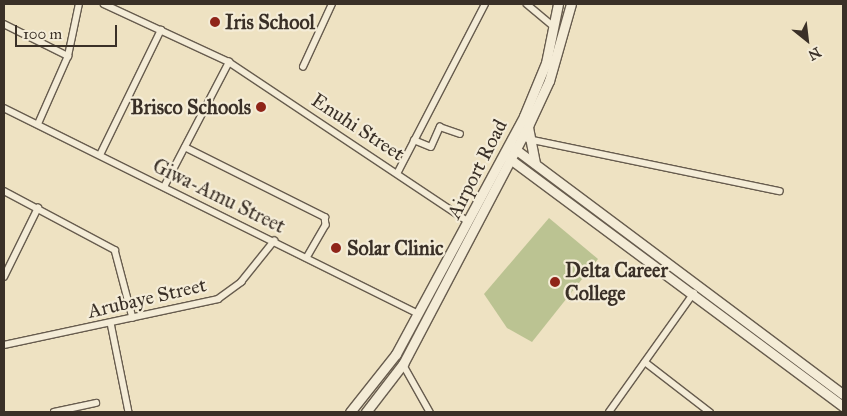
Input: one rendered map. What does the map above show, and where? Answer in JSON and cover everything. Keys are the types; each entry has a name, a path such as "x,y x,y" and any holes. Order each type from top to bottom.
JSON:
{"main road":[{"name":"Airport Road","path":"350,412 377,382 419,314 512,147 546,63 552,25 558,4"},
{"name":"Airport Road","path":"512,147 528,126 549,80 571,4"},
{"path":"528,126 528,139 533,167"},
{"path":"512,147 533,167 694,293 843,406"},
{"name":"Airport Road","path":"370,410 403,364 503,173 507,156"},
{"path":"507,156 533,167 843,394"},
{"path":"503,173 512,167 533,167"}],"street":[{"path":"38,124 68,56 79,4"},
{"name":"Enuhi Street","path":"104,4 228,62 398,172 469,222"},
{"path":"303,67 332,4"},
{"path":"398,172 485,4"},
{"path":"527,4 552,25"},
{"path":"4,24 68,56"},
{"path":"100,155 161,30"},
{"path":"164,187 228,62"},
{"name":"Giwa-Amu Street","path":"4,108 419,314"},
{"path":"414,140 431,147 440,126 460,134"},
{"path":"528,139 780,190"},
{"path":"185,147 325,217 326,225 307,258"},
{"path":"4,191 115,250 133,318"},
{"path":"4,277 38,208"},
{"name":"Arubaye Street","path":"4,345 218,299 241,282 274,241"},
{"path":"610,412 694,293"},
{"path":"111,323 129,412"},
{"path":"645,362 710,412"},
{"path":"403,364 430,412"},
{"path":"54,412 96,403"}],"green space":[{"path":"549,218 598,259 532,342 507,328 484,294"}],"place":[{"name":"Iris School","path":"215,22"},
{"name":"Brisco Schools","path":"261,107"},
{"name":"Solar Clinic","path":"336,248"},
{"name":"Delta Career College","path":"555,282"}]}
